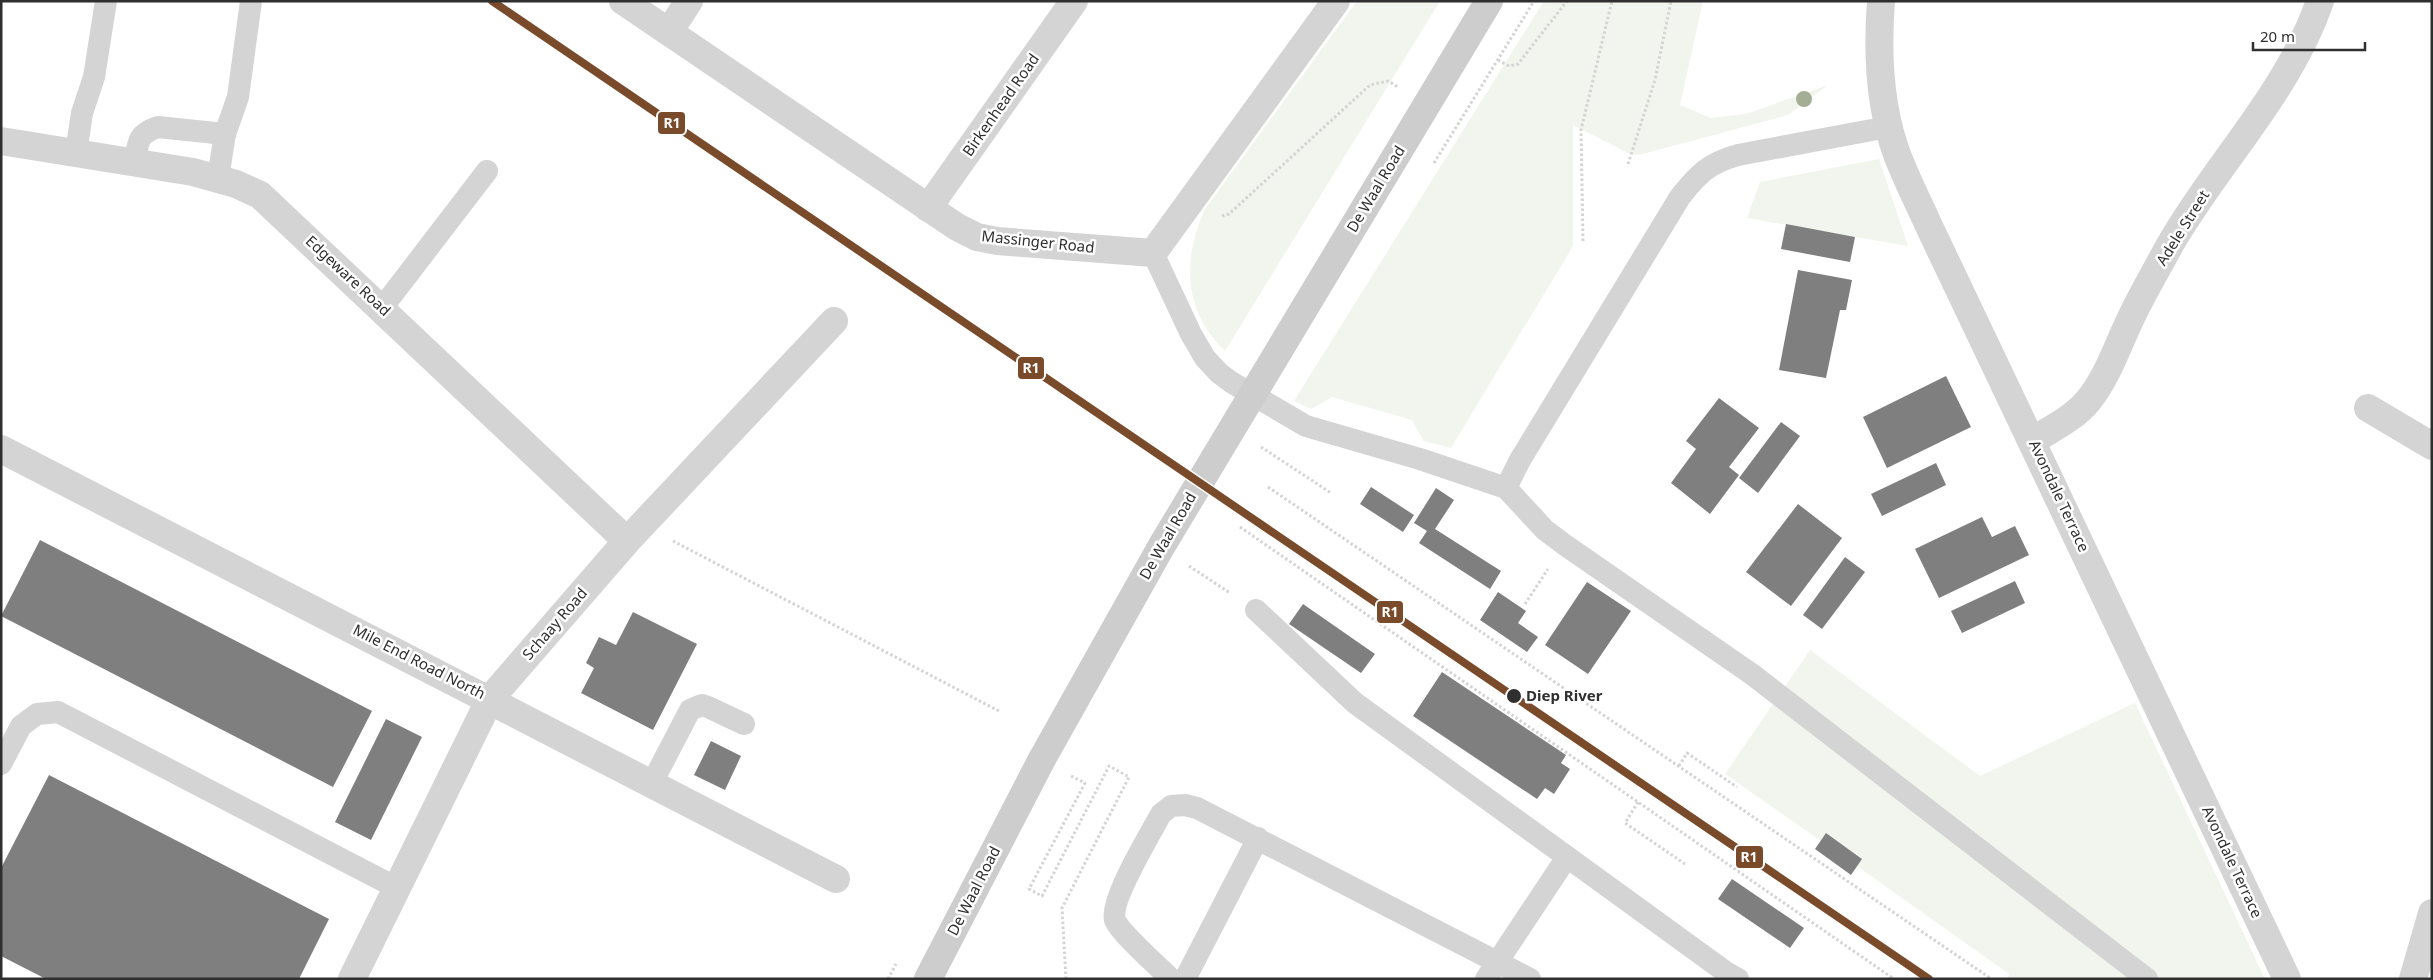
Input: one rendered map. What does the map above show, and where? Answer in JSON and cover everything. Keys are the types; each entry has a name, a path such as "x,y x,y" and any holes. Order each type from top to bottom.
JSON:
{"main road":[{"name":"De Waal Road","path":"928,979 1042,759 1161,547 1489,1"}],"street":[{"name":"Massinger Road","path":"623,1 928,208 957,227 977,237 997,241 1153,253"},
{"path":"669,32 690,1"},
{"name":"Birkenhead Road","path":"928,208 1074,1"},
{"path":"1153,253 1336,1"},
{"name":"Avondale Terrace","path":"1881,1 1878,43 1888,126 1898,157 1928,224 2287,979"},
{"name":"Adele Street","path":"2032,441 2076,413 2088,401 2103,379 2138,303 2172,241 2280,83 2314,18 2320,1"},
{"name":"Edgeware Road","path":"1,141 218,178 260,195 382,308 634,533"},
{"name":"Schaay Road","path":"352,979 490,699 634,533 834,321"},
{"path":"2368,408 2432,446"},
{"name":"Mile End Road North","path":"1,449 836,878"},
{"path":"2413,979 2432,913"}],"lane":[{"path":"76,153 82,113 94,77 106,1"},
{"path":"218,178 225,134 238,97 251,1"},
{"path":"1506,488 1520,460 1680,197 1697,175 1718,161 1738,155 1888,126"},
{"path":"135,163 140,138 149,130 158,127 225,134"},
{"path":"382,308 487,170"},
{"path":"1153,253 1191,334 1205,358 1219,373 1231,382 1306,426 1420,459 1506,488 1545,530 1753,675 2147,979"},
{"path":"1256,610 1355,703 1738,979"},
{"path":"652,783 690,710 702,705 744,724"},
{"path":"1,764 21,726 37,714 58,712 398,888"},
{"path":"1171,979 1123,930 1115,920 1114,908 1161,814 1171,806 1185,805 1258,838 1492,970 1530,979"},
{"path":"1185,979 1258,838"},
{"path":"1492,970 1567,857"}],"path":[{"path":"1431,167 1534,1"},
{"path":"1498,60 1509,66 1518,64 1567,1"},
{"path":"1583,241 1581,130 1612,1"},
{"path":"1628,164 1655,80 1671,1"},
{"path":"1189,204 1213,219 1230,214 1370,85 1388,81 1399,88"},
{"path":"1259,446 1331,493"},
{"path":"1268,486 1990,978"},
{"path":"1240,527 1894,979"},
{"path":"634,533 999,711"},
{"path":"1525,604 1552,562"},
{"path":"1189,566 1256,610"},
{"path":"1679,766 1688,753 1737,787"},
{"path":"1066,979 1062,908 1129,777 1109,766 1042,896 1029,889 1085,783 1071,776"},
{"path":"1638,802 1625,823 1685,864"}],"shaded area":[{"path":"1357,1 1440,1 1225,351 1211,336 1201,319 1194,302 1191,284 1190,266 1193,247 1205,209"},
{"path":"1544,1 1703,1 1680,105 1711,118 1746,114 1828,85 1788,115 1639,155 1630,154 1573,125 1573,246 1451,448 1424,441 1412,420 1332,397 1311,409 1294,401"},
{"path":"1879,159 1908,246 1747,218 1760,182"},
{"path":"1810,650 1980,776 2135,703 2265,979 2007,979 2009,974 1857,866 1862,858 1826,834 1821,841 1725,774"}],"building":[{"path":"1786,224 1855,237 1850,262 1781,249"},
{"path":"1798,270 1852,280 1846,310 1840,310 1826,378 1779,370"},
{"path":"1946,376 1971,427 1887,468 1863,417"},
{"path":"1719,398 1759,428 1729,467 1739,475 1710,514 1671,483 1696,449 1686,441"},
{"path":"1781,422 1800,436 1758,493 1739,478"},
{"path":"1936,463 1946,485 1882,516 1871,494"},
{"path":"1371,487 1414,515 1403,532 1360,504"},
{"path":"1436,488 1454,500 1435,529 1501,571 1490,589 1419,543 1427,531 1414,523"},
{"path":"1798,504 1842,538 1791,606 1746,572"},
{"path":"1982,517 1992,537 2015,526 2029,555 1939,598 1915,549"},
{"path":"40,540 372,711 333,787 1,616"},
{"path":"1845,557 1865,572 1822,629 1803,615"},
{"path":"2015,581 2025,603 1962,633 1951,611"},
{"path":"1587,582 1631,611 1588,674 1545,645"},
{"path":"1498,592 1526,611 1518,623 1538,637 1527,652 1480,620"},
{"path":"1303,604 1375,654 1361,673 1289,624"},
{"path":"633,612 697,644 653,730 581,693 594,668 586,663 599,637 616,645"},
{"path":"1442,672 1566,755 1561,763 1570,769 1554,794 1545,788 1537,799 1413,716"},
{"path":"386,719 422,737 371,840 335,822"},
{"path":"711,741 741,756 725,790 694,775"},
{"path":"49,775 329,919 299,979 46,979 1,956 1,868"},
{"path":"1826,833 1862,859 1851,875 1815,849"},
{"path":"1732,879 1804,928 1790,948 1718,899"}],"transit line":[{"name":"R1","path":"492,1 1929,979"}],"place":[{"name":"Diep River","path":"1514,696"}]}
